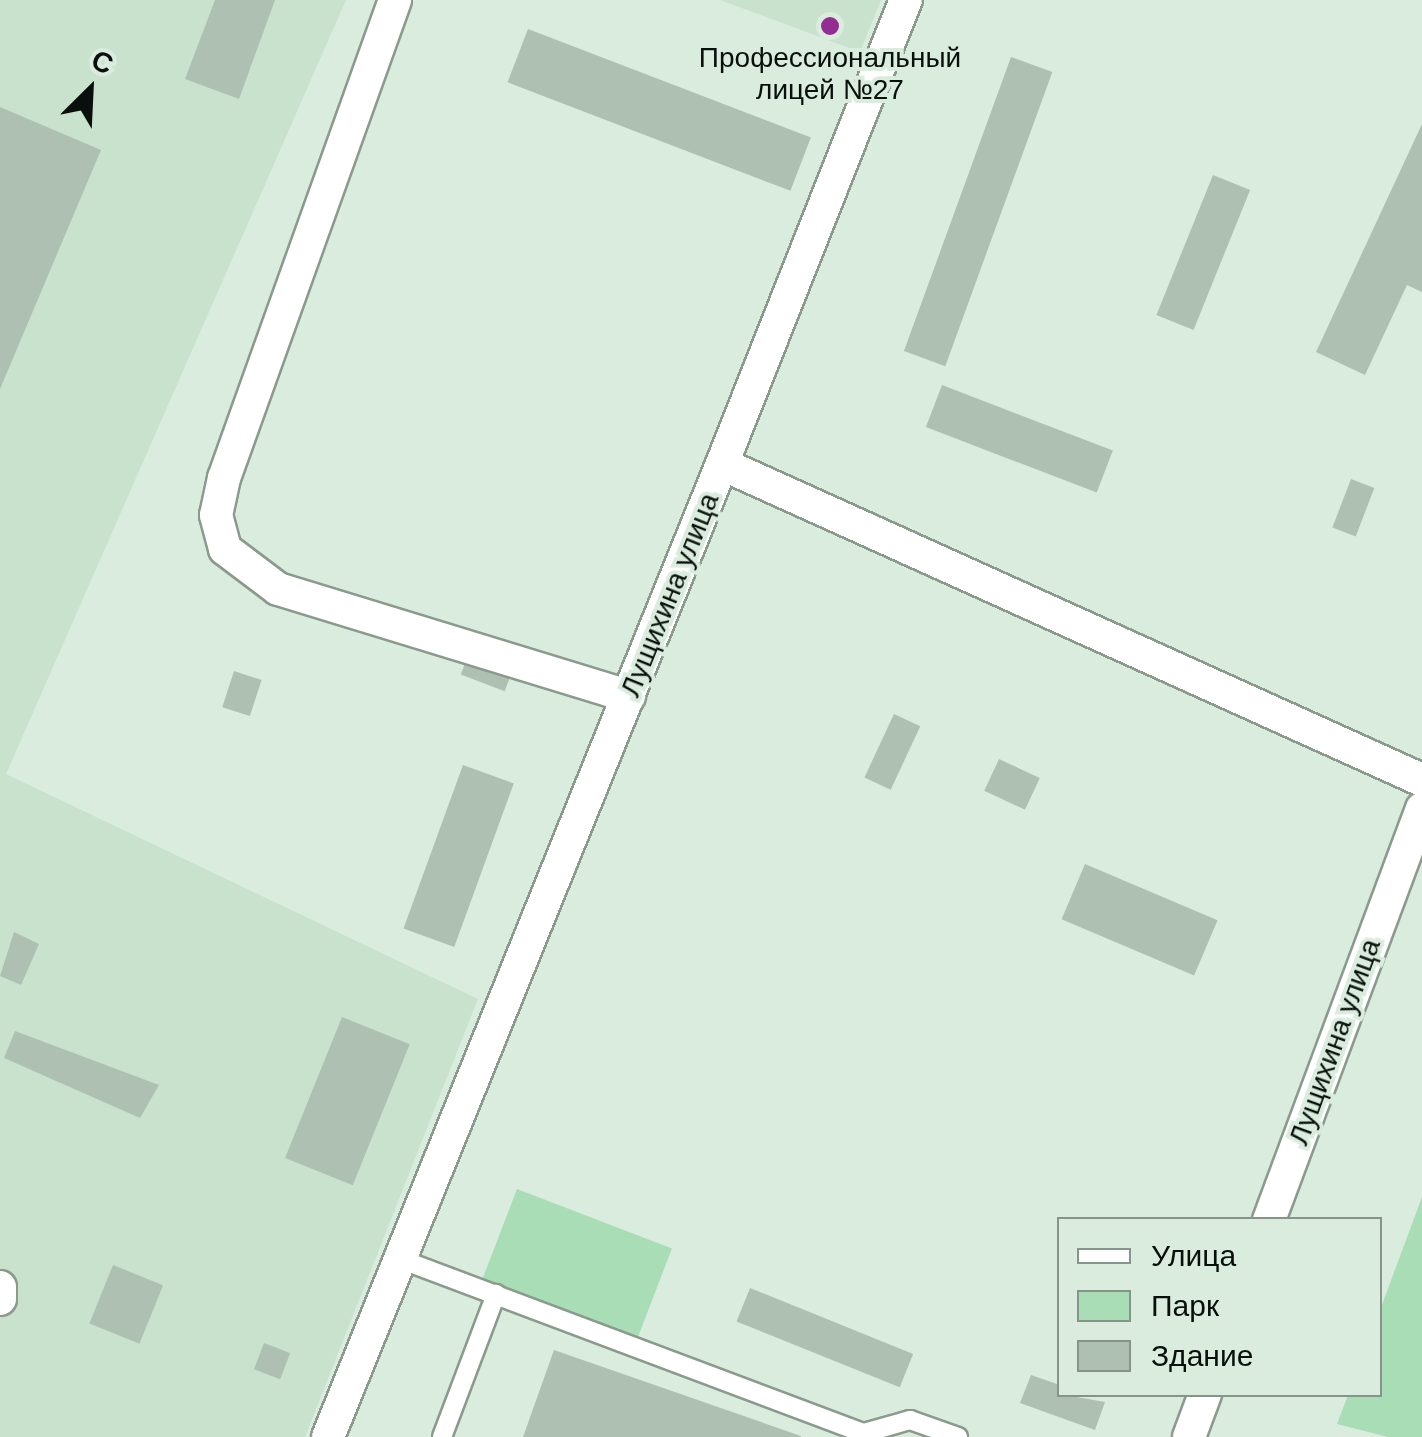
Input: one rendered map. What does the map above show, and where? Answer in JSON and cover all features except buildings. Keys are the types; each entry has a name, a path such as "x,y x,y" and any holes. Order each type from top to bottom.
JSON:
{"street":[{"path":"395,0 224,478 216,515 224,548 278,589 629,696"},
{"path":"722,464 906,0"},
{"name":"Лущихина улица","path":"328,1437 722,464 1422,780"},
{"name":"Лущихина улица","path":"1271,1217 1422,808"},
{"path":"0,1288 0,1299"},
{"path":"1189,1437 1203,1397"}],"lane":[{"path":"400,1258 864,1433 910,1420 958,1437"},
{"path":"442,1437 496,1294"}],"shaded area":[{"path":"0,0 346,0 6,774 478,999 305,1437 0,1437"},
{"name":"Профессиональный лицей №27","path":"720,0 881,0 860,52"}],"green space":[{"path":"517,1189 672,1248 638,1338 483,1279"},
{"path":"1422,1197 1422,1437 1388,1437 1337,1424 1347,1397 1382,1397 1382,1305"}],"place":[{"name":"Профессиональный лицей №27","path":"830,26"}]}
